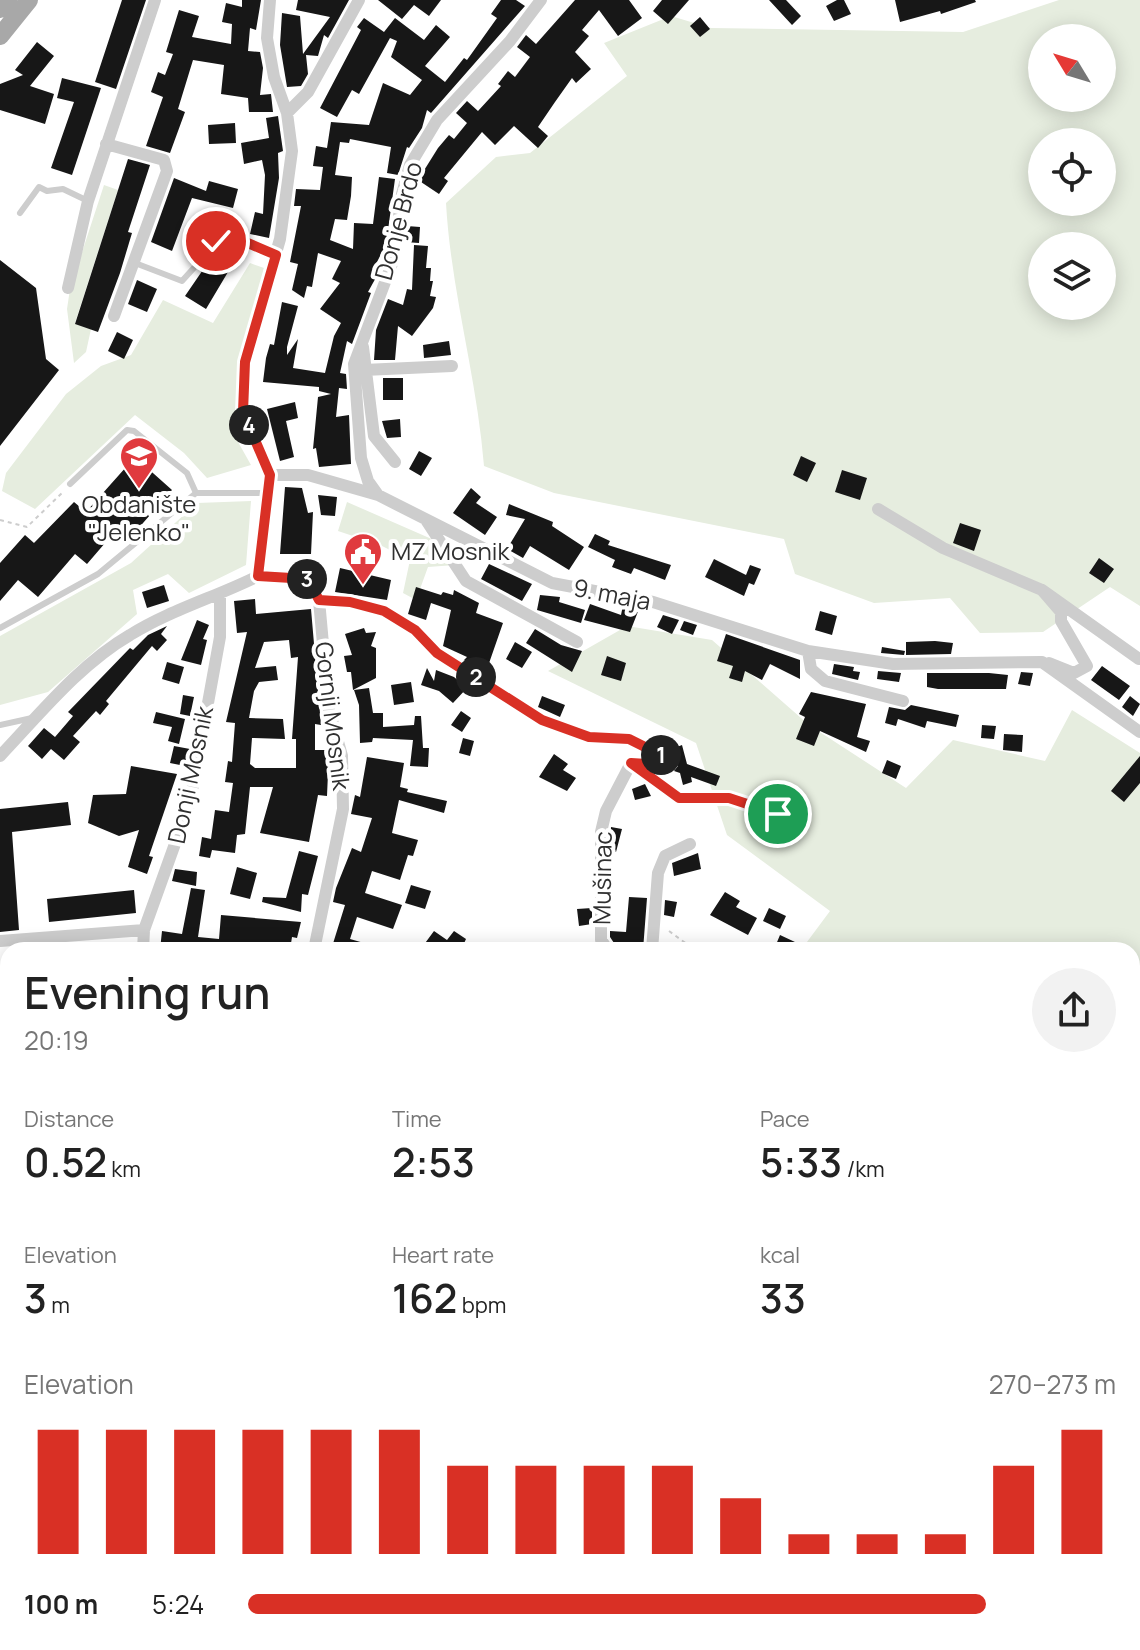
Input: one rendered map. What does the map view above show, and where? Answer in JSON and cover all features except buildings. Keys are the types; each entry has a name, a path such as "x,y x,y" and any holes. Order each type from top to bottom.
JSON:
{"main road":[{"path":"0,9 8,0"},
{"path":"0,36 29,0"}],"street":[{"path":"68,288 88,201 155,0"},
{"path":"258,576 270,475 243,412 245,362 276,255 292,151 287,113 274,77 267,38 270,0"},
{"path":"287,113 308,92 359,0"},
{"name":"Donje Brdo","path":"378,495 368,481 361,458 354,364 393,261 402,194 410,165 437,120 500,52 541,0"},
{"path":"106,144 164,160 167,171 114,316"},
{"name":"Donje Brdo","path":"363,340 364,370 374,436 395,462"},
{"path":"364,370 452,366"},
{"name":"9. maja","path":"270,475 308,475 378,495 552,583 653,602 808,651 893,664 957,666 1042,662 1067,668 1074,673 1087,666 1061,621 1061,612 1042,590"},
{"path":"878,509 943,548 1042,590 1139,659"},
{"name":"9. maja","path":"425,518 466,581 577,642"},
{"path":"0,756 38,716 127,636 258,576 308,579 319,600 350,602 384,611 415,630 437,653 542,720 589,737 629,739 663,756 663,765 631,763"},
{"name":"Donji Mosnik","path":"143,942 144,930 190,802 220,637 220,595"},
{"name":"Gornji Mosnik","path":"316,942 343,809 342,756 329,710 319,600"},
{"path":"808,651 811,669 825,681 903,701"},
{"path":"1042,662 1140,732"},
{"path":"631,763 679,798 729,798 778,814"},
{"name":"Mušinac","path":"602,942 601,832 606,811 631,763"},
{"path":"653,942 658,873 665,856 690,844"},
{"path":"0,941 144,930"}],"lane":[{"path":"20,213 39,187 47,191 63,189 88,201"},
{"path":"135,263 182,281 221,238"},
{"path":"70,484 127,430 134,431 187,473 196,493"},
{"path":"0,628 98,574 196,493 266,493"},
{"path":"0,725 38,716"}],"path":[{"path":"221,238 236,238 276,255"},
{"path":"0,520 27,527 70,484"},
{"path":"655,920 680,942"}],"shaded area":[{"path":"1059,0 1140,0 1140,606 1110,587 1043,632 980,633 950,598 874,603 795,574 784,539 554,493 484,466 453,269 446,203 496,157 530,153 627,76 604,43 671,16 711,28 963,32"},
{"path":"104,185 118,190 75,323 91,329 86,352 74,363 67,309 70,289"},
{"path":"250,263 264,268 233,433 251,465 207,478 184,453 135,415 35,509 2,491 6,473 66,394 101,366 131,355 163,300 213,323"},
{"path":"251,501 246,565 189,593 168,574 133,590 137,614 48,692 0,705 0,636 131,563 197,503"},
{"path":"347,502 466,554 455,565 428,567 416,600 403,593 410,560 380,545 338,531"},
{"path":"627,626 712,640 809,725 906,788 953,740 1045,761 1072,710 1140,753 1140,942 807,942 830,911 727,835 696,743 548,671"}],"place":[{"name":"Obdanište \"Jelenko\"","path":"139,490"},
{"name":"MZ Mosnik","path":"363,586"}],"route":[{"path":"216,241 236,238 276,255 245,362 243,412 270,475 258,576 308,579 319,600 350,602 384,611 415,630 437,653 542,720 589,737 629,739 663,756 663,765 631,763 679,798 729,798 778,814"}]}
